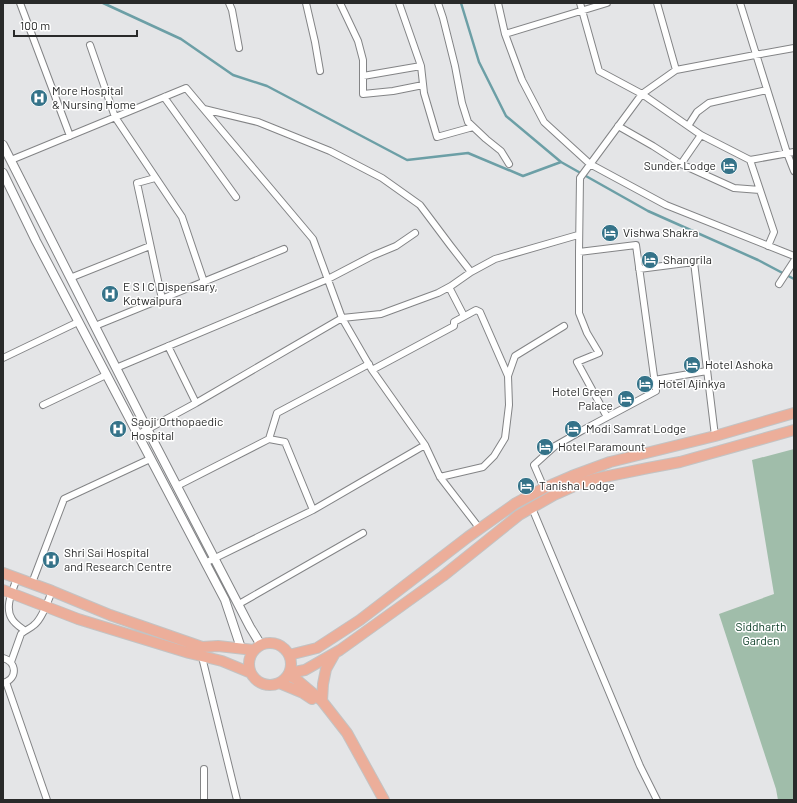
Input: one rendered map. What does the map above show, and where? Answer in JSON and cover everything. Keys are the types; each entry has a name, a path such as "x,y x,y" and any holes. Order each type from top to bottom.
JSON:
{"main road":[{"path":"289,655 317,648 360,620 516,503 544,488 610,462 715,436 794,413"},
{"path":"289,674 305,670 335,653 443,576 519,515 554,495 594,479 680,462 794,430"},
{"path":"3,573 32,583 110,615 202,647 218,646 241,648 257,647 267,643 280,645 285,649 291,661 289,674 286,678 273,685 260,683 255,679 249,667 249,661 251,655 257,647"},
{"path":"8,591 78,619 202,657 222,661 251,673"},
{"path":"322,701 326,669 335,653"},
{"path":"289,674 322,701 332,713 347,733 384,800"},
{"path":"279,683 303,694 332,713"}],"street":[{"path":"20,3 70,136"},
{"path":"229,3 232,10 239,48"},
{"path":"306,3 320,71"},
{"path":"340,3 358,41 363,60 363,94 393,92 423,85"},
{"path":"399,3 421,66 424,93 437,137 474,127"},
{"path":"438,3 468,122 501,151 509,164"},
{"path":"498,3 505,34 522,80 544,122 590,164 666,205 794,256"},
{"path":"580,3 599,70 642,94 701,135 750,160 794,152"},
{"path":"505,34 608,3"},
{"path":"657,3 676,70"},
{"path":"740,3 755,55 794,171"},
{"path":"90,45 115,118 182,218 204,282"},
{"path":"607,417 576,362 599,353 587,333 579,313 578,235 580,178 642,94 676,70 794,48"},
{"path":"363,76 421,66"},
{"path":"11,160 186,88 313,239 342,318 371,367 425,445 440,477 480,529"},
{"path":"688,126 697,112 709,103 767,90"},
{"path":"164,97 236,197"},
{"path":"204,109 258,122 330,151 382,178 420,205 471,272"},
{"path":"618,126 681,164 734,188 760,190"},
{"path":"681,164 701,135"},
{"path":"3,145 147,429 239,604 250,627 257,647"},
{"path":"750,160 774,232 768,246"},
{"path":"3,173 36,241 106,376 225,600 241,648"},
{"path":"155,178 137,183 162,299"},
{"path":"116,368 328,279 372,256 396,246 415,233"},
{"path":"137,435 196,403 342,318 381,314 438,293 495,259 578,235"},
{"path":"544,488 534,465 556,446 656,391 636,245 579,252"},
{"path":"70,278 150,246"},
{"path":"95,326 284,249"},
{"path":"779,284 794,261"},
{"path":"639,269 694,262 715,436"},
{"path":"449,287 464,316"},
{"path":"269,439 277,413 454,326 454,322 476,310 480,312 508,376"},
{"path":"3,358 78,322"},
{"path":"440,477 483,467 494,456 505,438 509,405 508,376 515,356 564,326"},
{"path":"168,346 196,403"},
{"path":"654,380 707,371"},
{"path":"43,406 106,376"},
{"path":"177,486 269,439 285,442 313,510"},
{"path":"205,562 313,510 425,445"},
{"path":"32,583 64,499 150,459"},
{"path":"532,508 640,766 657,800"},
{"path":"239,604 363,533"},
{"path":"17,578 8,591 10,614 12,619 24,630"},
{"path":"11,662 21,634 24,630 34,625 39,620 52,591"},
{"path":"202,657 238,800"},
{"path":"3,658 8,659 14,669 14,673 9,680 4,682 47,800"},
{"path":"204,769 204,800"}],"green space":[{"name":"Siddharth Garden","path":"794,449 794,800 778,800 776,789 719,614 774,594 752,460"}],"waterway":[{"path":"103,3 181,39 233,75 267,86 407,160 468,153 523,176 561,162 648,211 758,260 794,279"},
{"path":"461,3 479,62 506,116 561,162"}],"place":[{"name":"More Hospital & Nursing Home","path":"39,98"},
{"name":"Sunder Lodge","path":"729,166"},
{"name":"Vishwa Shakra","path":"610,233"},
{"name":"Shangrila","path":"650,260"},
{"name":"E S I C Dispensary, Kotwalpura","path":"110,294"},
{"name":"Hotel Ashoka","path":"692,365"},
{"name":"Hotel Ajinkya","path":"645,384"},
{"name":"Hotel Green Palace","path":"626,399"},
{"name":"Saoji Orthopaedic Hospital","path":"118,429"},
{"name":"Modi Samrat Lodge","path":"573,429"},
{"name":"Hotel Paramount","path":"545,447"},
{"name":"Tanisha Lodge","path":"526,486"},
{"name":"Shri Sai Hospital and Research Centre","path":"51,560"}]}
